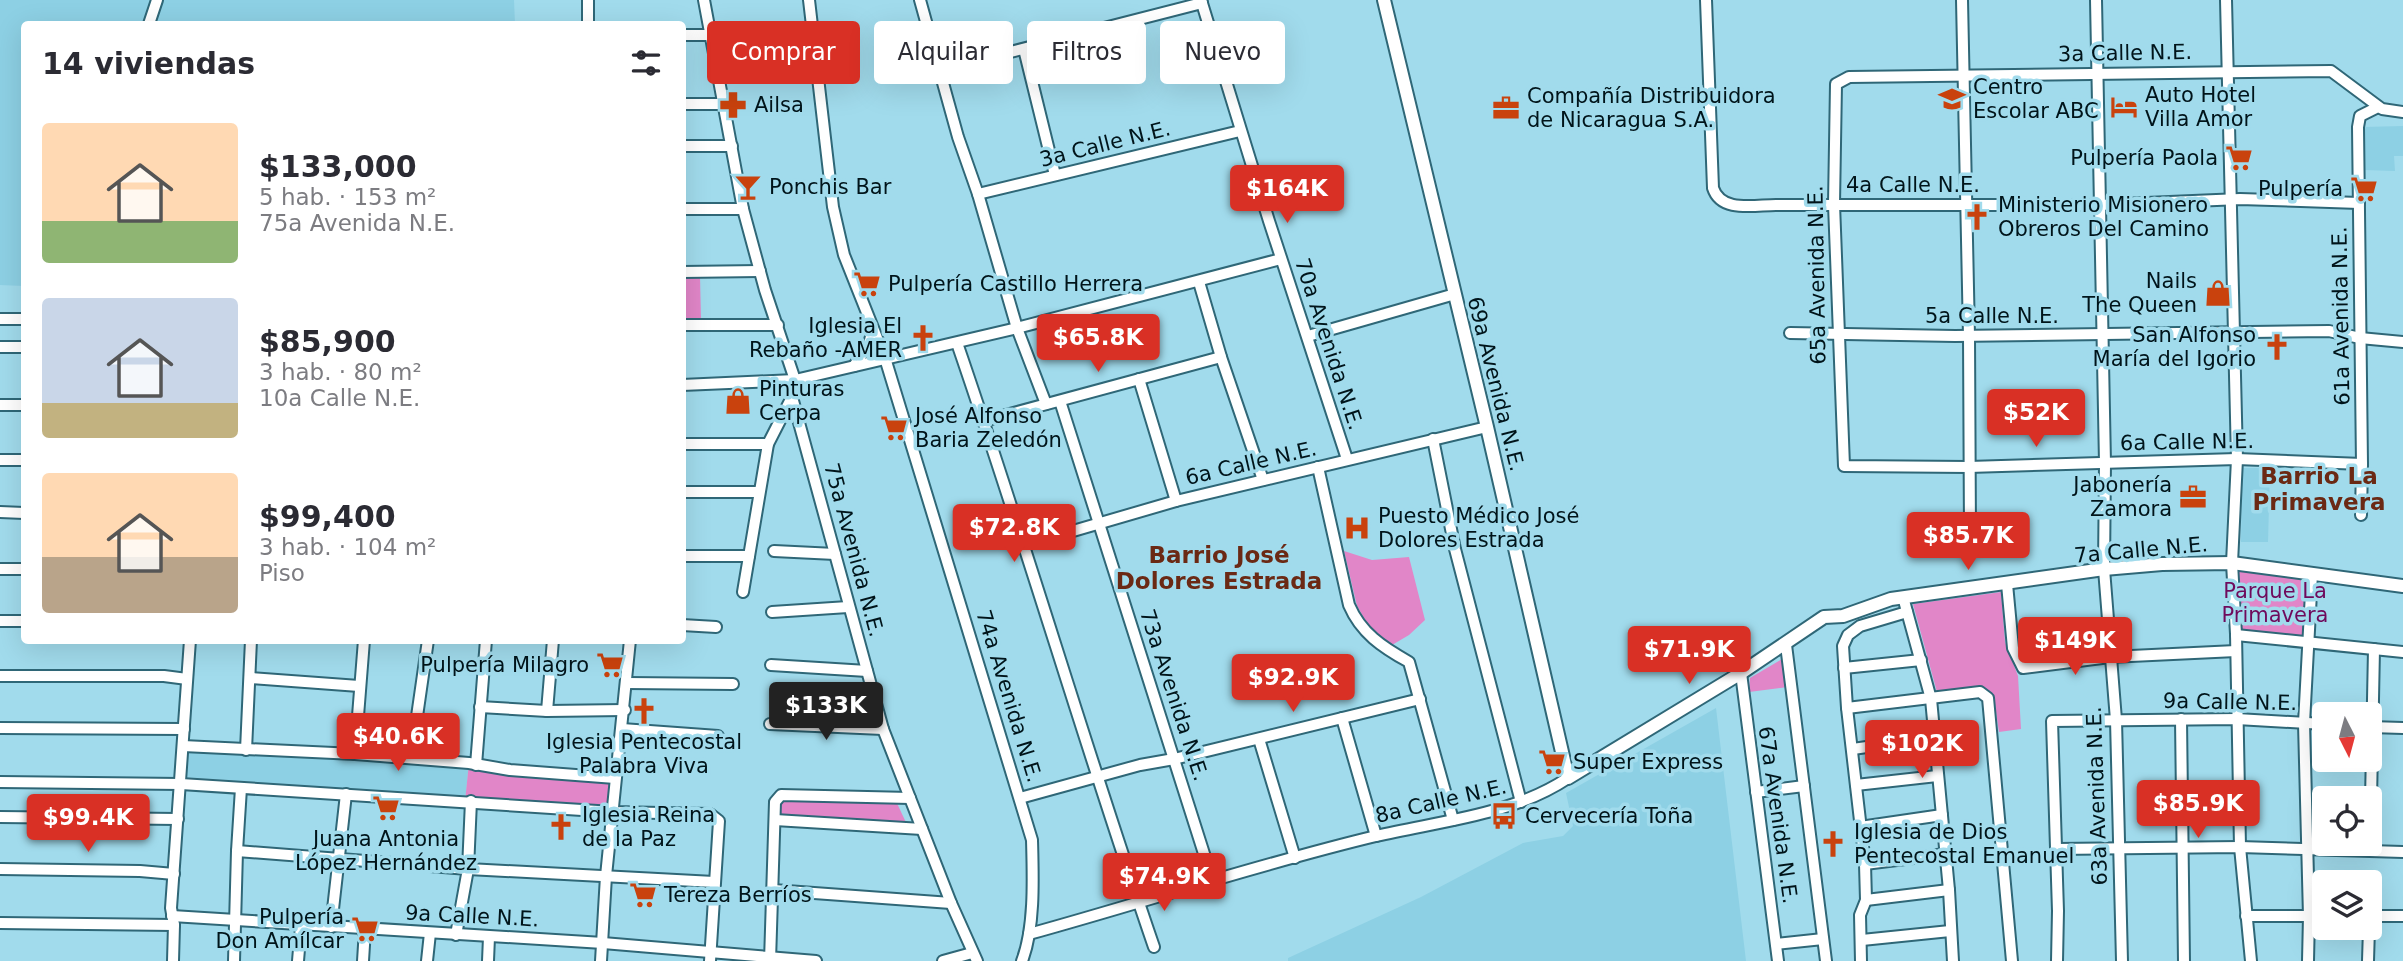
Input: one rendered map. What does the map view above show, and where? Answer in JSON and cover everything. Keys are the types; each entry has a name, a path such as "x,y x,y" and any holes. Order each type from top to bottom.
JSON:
{"street":[{"path":"150,21 156,0"},
{"path":"588,0 588,21"},
{"path":"704,0 709,21"},
{"name":"74a Avenida N.E.","path":"809,0 833,207 844,255 885,358 1032,840 1029,934 1022,961"},
{"path":"920,0 926,21"},
{"name":"69a Avenida N.E.","path":"1384,0 1568,778"},
{"name":"4a Calle N.E.","path":"1706,0 1713,188 1719,200 1731,205 2099,205 2232,199 2359,203"},
{"path":"1962,0 1970,533"},
{"name":"63a Avenida N.E.","path":"2096,0 2105,463 2104,569 2116,720 2117,848 2122,961"},
{"path":"2226,0 2235,333 2236,459 2232,563 2240,847 2251,961"},
{"path":"1013,52 1201,2"},
{"name":"70a Avenida N.E.","path":"1201,2 1240,131 1347,459"},
{"path":"686,35 707,35"},
{"path":"1024,49 1055,175"},
{"name":"3a Calle N.E.","path":"1836,84 1849,77 2331,71 2351,83 2378,107"},
{"name":"61a Avenida N.E.","path":"2351,83 2358,94 2360,116 2361,515"},
{"path":"721,84 743,209 792,380"},
{"path":"944,84 1017,328 1046,404"},
{"name":"65a Avenida N.E.","path":"1836,84 1834,204 1844,466"},
{"path":"686,104 724,104"},
{"path":"2360,116 2371,108 2378,107 2386,111 2403,111"},
{"name":"3a Calle N.E.","path":"978,194 1240,131"},
{"path":"686,146 732,146"},
{"path":"686,209 743,209"},
{"path":"686,385 792,380 957,343 1281,259"},
{"path":"686,272 760,271"},
{"path":"1199,282 1221,357 1263,480"},
{"path":"1308,336 1455,294"},
{"path":"0,319 21,319"},
{"path":"686,324 778,325"},
{"path":"854,366 869,344 873,328"},
{"name":"5a Calle N.E.","path":"1790,333 1969,336 2329,331 2360,338 2403,342"},
{"path":"957,343 1154,947"},
{"path":"0,347 21,347"},
{"path":"984,421 1221,357"},
{"path":"1139,379 1176,501"},
{"name":"75a Avenida N.E.","path":"792,380 793,400 848,607 884,729 951,903 975,957"},
{"path":"743,592 768,444 793,400"},
{"name":"73a Avenida N.E.","path":"1060,401 1213,882"},
{"path":"0,405 21,405"},
{"name":"6a Calle N.E.","path":"1025,545 1176,501 1487,427"},
{"path":"1433,439 1454,549 1521,802"},
{"path":"686,443 768,444"},
{"name":"6a Calle N.E.","path":"1844,466 1969,467 2236,459 2362,464"},
{"path":"0,460 21,460"},
{"path":"1318,467 1349,605 1356,622 1385,649 1409,662 1453,820"},
{"path":"686,492 758,492"},
{"path":"0,512 21,513"},
{"path":"774,551 835,554"},
{"path":"686,555 749,556"},
{"name":"7a Calle N.E.","path":"1824,617 1843,616 1903,597 2104,569 2162,564 2232,563 2403,586"},
{"path":"0,569 21,569"},
{"path":"2308,961 2304,723 2312,574"},
{"path":"2007,584 2013,648 2022,668 2110,657 2236,651"},
{"path":"1903,597 1931,699 1953,961"},
{"path":"772,612 848,607"},
{"path":"1861,961 1860,915 1866,900 1865,864 1847,708 1843,646 1848,635 1860,626 1907,612"},
{"name":"8a Calle N.E.","path":"1029,934 1376,836 1521,802 1555,787 1786,645 1824,617"},
{"path":"0,621 21,621"},
{"path":"686,625 716,627"},
{"path":"2236,635 2403,652"},
{"path":"173,961 174,874 190,644"},
{"path":"246,750 251,644"},
{"path":"355,754 364,644"},
{"path":"411,758 427,644"},
{"path":"476,765 486,644"},
{"path":"547,711 554,644"},
{"path":"601,961 606,876 630,644"},
{"path":"1786,645 1826,961"},
{"path":"2371,702 2374,649"},
{"path":"1844,668 1921,660"},
{"path":"771,665 867,671"},
{"name":"67a Avenida N.E.","path":"1741,673 1778,961"},
{"path":"0,676 187,678"},
{"path":"251,678 359,686"},
{"path":"627,683 733,684"},
{"path":"1847,708 1980,692 1988,698 2012,961"},
{"path":"1020,798 1140,765 1420,699"},
{"path":"480,707 547,711 625,710"},
{"path":"1342,718 1376,836"},
{"path":"2181,719 2184,961"},
{"name":"9a Calle N.E.","path":"2056,849 2052,720 2237,719 2312,723"},
{"path":"770,724 884,729"},
{"path":"2382,727 2403,728"},
{"path":"0,728 184,729"},
{"path":"622,729 718,736"},
{"path":"1853,749 1935,737"},
{"path":"1259,739 1296,858"},
{"path":"183,746 411,758 510,770 615,778"},
{"path":"1856,785 1937,776"},
{"path":"0,782 181,785 471,801 612,812 710,814 719,821 710,956"},
{"path":"1756,792 1804,786"},
{"path":"234,961 241,788"},
{"path":"331,927 341,858 346,794"},
{"path":"770,959 775,802 781,795 910,798"},
{"path":"456,935 468,869 471,801"},
{"path":"1860,827 1942,815"},
{"path":"0,817 178,818"},
{"path":"775,820 922,829"},
{"path":"2057,961 2056,849 2312,848"},
{"path":"237,850 468,869 713,881"},
{"path":"2382,851 2403,852"},
{"path":"1865,864 1945,854"},
{"path":"0,869 174,874"},
{"path":"773,890 951,903"},
{"path":"1866,900 1949,890"},
{"path":"2246,916 2309,916"},
{"path":"2382,917 2403,916"},
{"name":"9a Calle N.E.","path":"0,923 236,921 603,943 710,956 724,952 770,959 816,961"},
{"path":"298,961 301,925"},
{"path":"363,961 365,929"},
{"path":"1862,940 1950,931"},
{"path":"427,961 430,933"},
{"path":"488,961 489,937"},
{"path":"1776,944 1823,939"},
{"path":"2368,961 2369,940"},
{"path":"943,961 975,957"}],"shaded area":[{"path":"0,0 514,0 515,21 21,21 21,286 0,285"},
{"path":"2403,126 2403,156 2394,156 2395,171 2364,170 2363,127"},
{"path":"2242,468 2270,468 2268,542 2241,542"},
{"path":"1716,708 1746,961 1288,961 1288,958 1421,897 1523,843 1563,836 1573,826 1566,793"},
{"path":"186,750 469,763 465,801 184,780"}],"green space":[{"path":"700,276 701,320 686,320 686,277"},
{"path":"1344,551 1372,560 1409,557 1425,620 1409,635 1392,645 1371,630 1357,606"},
{"name":"Parque La Primavera","path":"2232,563 2312,574 2308,641 2236,634"},
{"path":"2001,592 2005,642 2018,676 2021,729 1999,732 1994,698 1983,686 1937,692 1913,604"},
{"path":"1782,659 1786,663 1788,687 1749,692 1750,678"},
{"path":"469,763 615,778 613,809 465,801"},
{"path":"775,791 894,797 911,833 775,822"}],"place":[{"name":"Centro Escolar ABC","path":"1952,99"},
{"name":"Ailsa","path":"733,105"},
{"name":"Auto Hotel Villa Amor","path":"2124,107"},
{"name":"Compañía Distribuidora de Nicaragua S.A.","path":"1506,108"},
{"name":"Pulpería Paola","path":"2239,158"},
{"name":"Ponchis Bar","path":"748,187"},
{"name":"Pulpería","path":"2364,189"},
{"name":"Ministerio Misionero Obreros Del Camino","path":"1977,217"},
{"name":"Pulpería Castillo Herrera","path":"867,284"},
{"name":"Nails The Queen","path":"2218,293"},
{"name":"Iglesia El Rebaño -AMER","path":"923,338"},
{"name":"San Alfonso María del Igorio","path":"2277,347"},
{"name":"Pinturas Cerpa","path":"738,401"},
{"name":"José Alfonso Baria Zeledón","path":"894,428"},
{"name":"Jabonería Zamora","path":"2193,497"},
{"name":"Puesto Médico José Dolores Estrada","path":"1357,528"},
{"name":"Pulpería Milagro","path":"610,665"},
{"name":"Iglesia Pentecostal Palabra Viva","path":"644,711"},
{"name":"Super Express","path":"1552,762"},
{"name":"Juana Antonia López Hernández","path":"386,808"},
{"name":"Cervecería Toña","path":"1504,816"},
{"name":"Iglesia Reina de la Paz","path":"561,827"},
{"name":"Iglesia de Dios Pentecostal Emanuel","path":"1833,844"},
{"name":"Tereza Berríos","path":"643,895"},
{"name":"Pulpería Don Amílcar","path":"365,929"}],"district":[{"name":"Barrio La Primavera","path":"2319,489"},
{"name":"Barrio José Dolores Estrada","path":"1219,568"}]}
